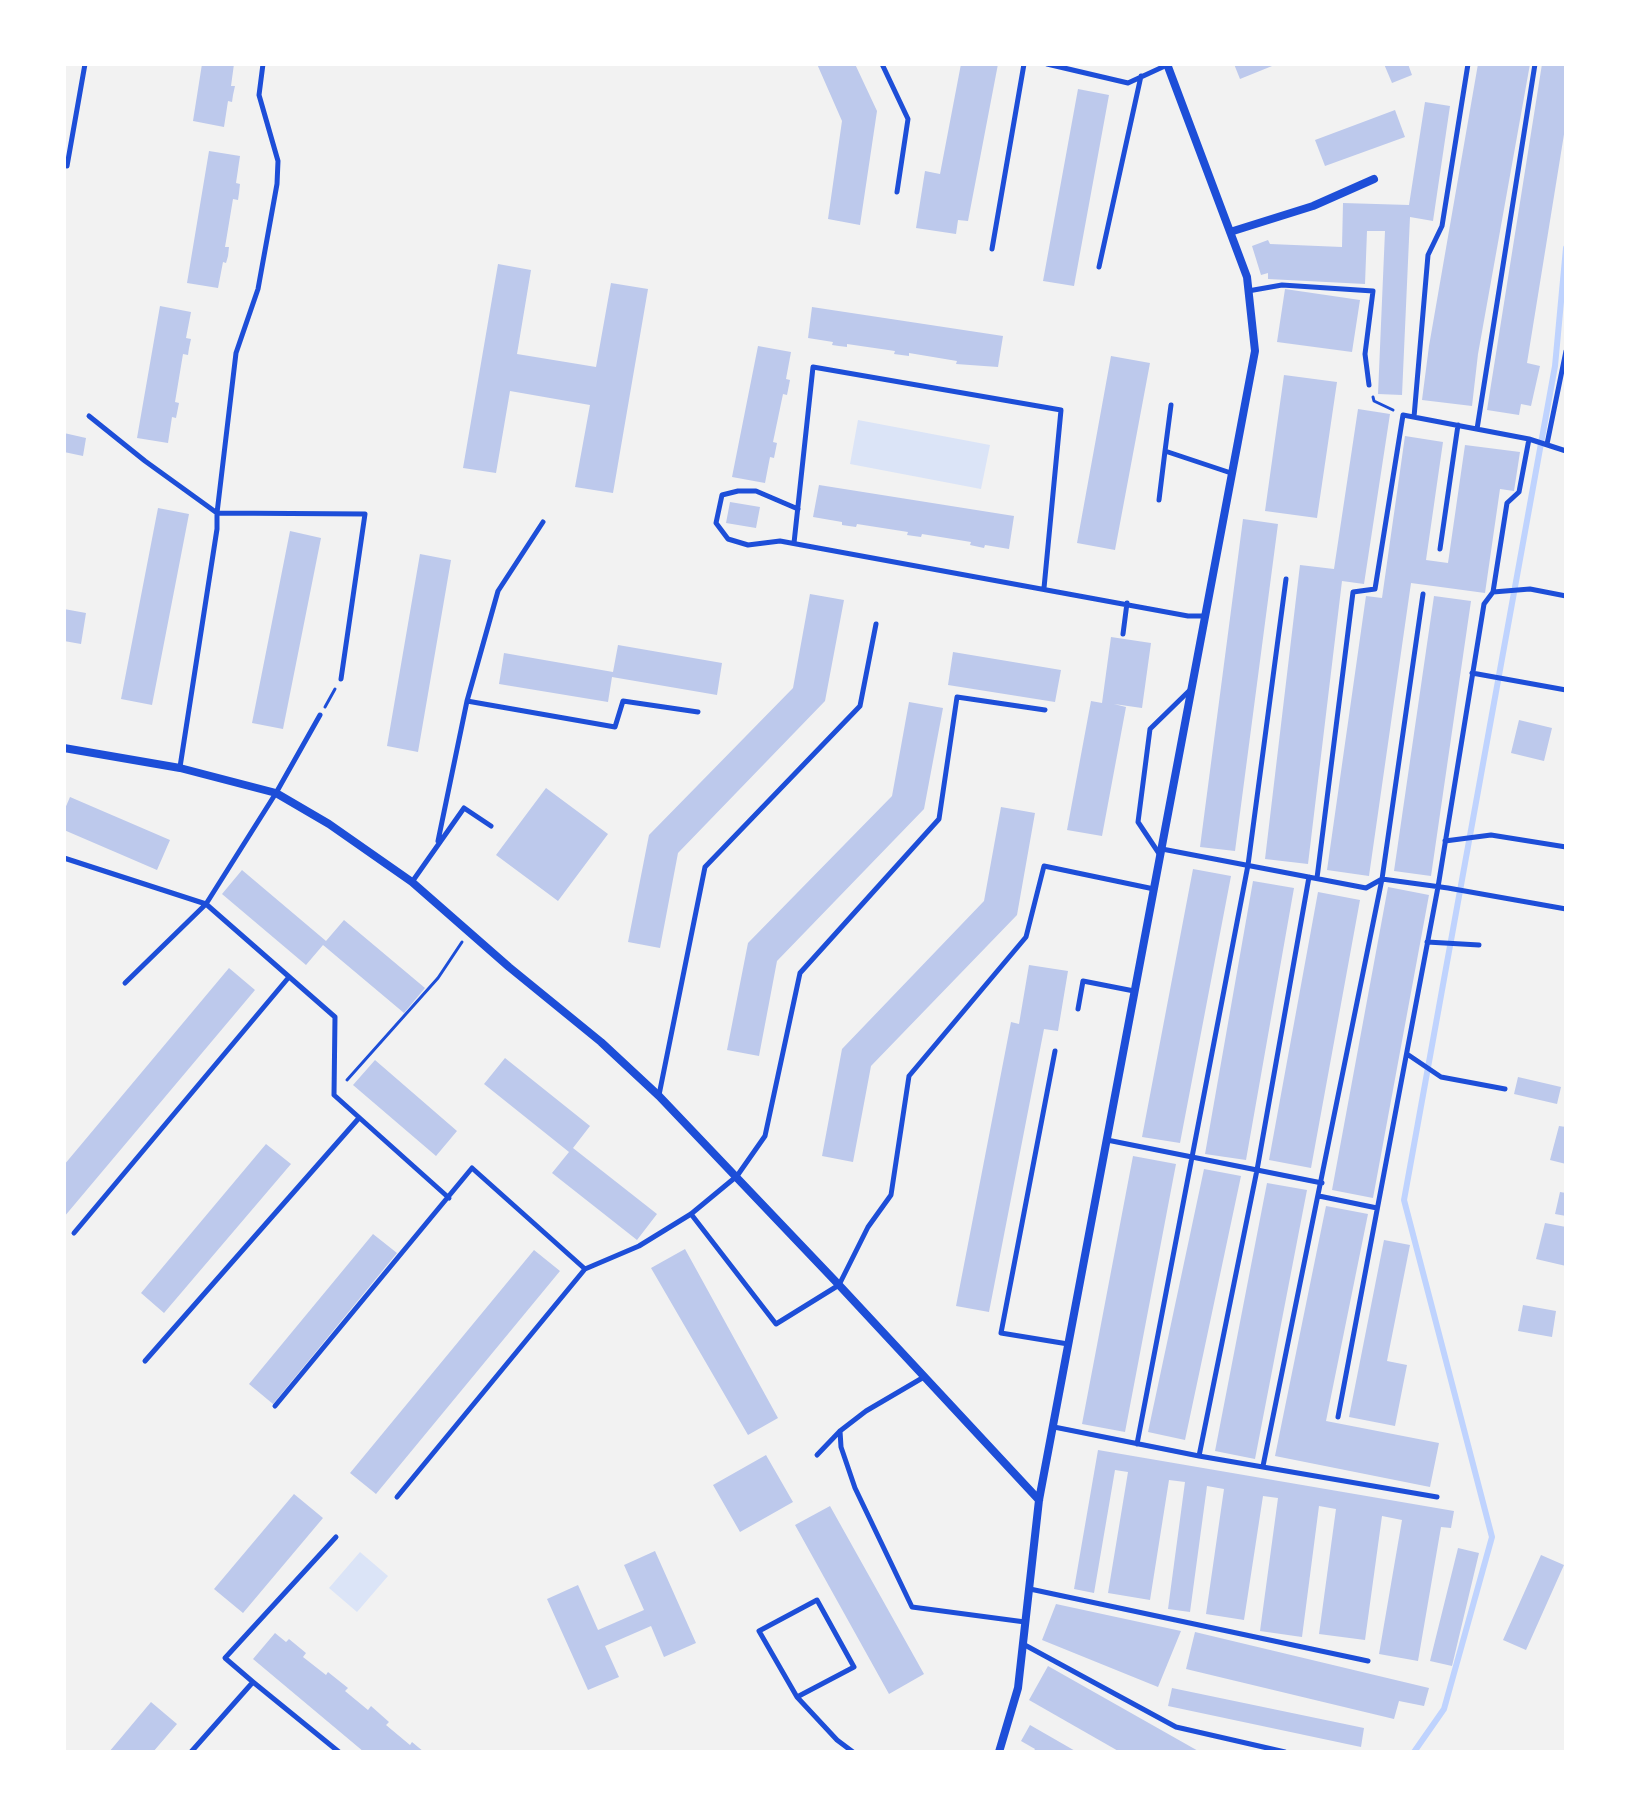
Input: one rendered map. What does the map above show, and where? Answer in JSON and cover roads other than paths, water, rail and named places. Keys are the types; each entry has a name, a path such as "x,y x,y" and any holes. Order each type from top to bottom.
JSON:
{"street":[{"path":"999,1752 1018,1688 1039,1500 1255,351 1247,277 1167,64"},
{"path":"1230,232 1313,206 1374,179"},
{"path":"64,748 180,768 276,793 329,824 412,882 601,1042 659,1096 1039,1500"}],"lane":[{"path":"67,166 85,64"},
{"path":"180,768 217,529 236,353 258,289 277,184 278,161 259,95 263,64"},
{"path":"882,64 908,119 897,192"},
{"path":"992,249 1024,64"},
{"path":"1047,64 1128,83 1167,64"},
{"path":"1414,417 1428,255 1442,226 1468,64"},
{"path":"1477,429 1535,64"},
{"path":"1099,267 1141,76"},
{"path":"1248,291 1282,285 1373,291 1365,354 1369,385"},
{"path":"1547,444 1566,351"},
{"path":"794,543 813,367 1061,410 1044,588"},
{"path":"1159,500 1171,405"},
{"path":"1317,878 1353,592 1375,589 1403,415 1531,439 1566,451"},
{"path":"89,416 217,513 365,514 341,679"},
{"path":"1440,549 1458,425"},
{"path":"1338,1417 1438,887 1484,604 1493,592 1507,503 1519,492 1531,439"},
{"path":"1165,451 1231,473"},
{"path":"798,509 756,491 738,491 722,495 716,523 728,539 748,545 780,541 794,543 1188,616 1203,616"},
{"path":"438,841 467,701 498,591 543,522"},
{"path":"1137,1444 1248,865 1286,579"},
{"path":"1493,592 1530,589 1566,596"},
{"path":"1263,1466 1382,879 1423,594"},
{"path":"1123,634 1127,603"},
{"path":"659,1096 705,867 860,706 876,624"},
{"path":"1472,673 1566,690"},
{"path":"1190,690 1150,729 1138,822 1162,853 1248,865 1366,888 1382,879 1566,909"},
{"path":"397,1497 585,1269 639,1246 691,1214 737,1176 765,1136 800,973 939,819 957,697 1045,710"},
{"path":"467,701 615,727 623,701 698,712"},
{"path":"125,983 206,904 276,793 320,715"},
{"path":"412,882 464,808 491,826"},
{"path":"1445,841 1491,835 1566,847"},
{"path":"64,858 206,904 335,1017 334,1095 449,1198"},
{"path":"691,1214 776,1324 839,1285 868,1227 891,1195 909,1076 1026,937 1044,866 1155,889"},
{"path":"1199,1456 1257,1170 1309,877"},
{"path":"1427,942 1479,945"},
{"path":"74,1233 289,977"},
{"path":"1078,1009 1083,981 1135,991"},
{"path":"1055,1051 1001,1333 1068,1344"},
{"path":"1406,1053 1441,1077 1505,1089"},
{"path":"145,1361 359,1118"},
{"path":"1106,1139 1322,1183"},
{"path":"275,1406 472,1168 585,1269"},
{"path":"1319,1196 1377,1208"},
{"path":"817,1455 840,1431 866,1411 925,1376"},
{"path":"1053,1427 1437,1497"},
{"path":"840,1431 841,1447 855,1488 912,1607 1025,1622"},
{"path":"336,1537 225,1658 339,1752"},
{"path":"1029,1589 1368,1661"},
{"path":"797,1697 854,1667 817,1600 759,1631 797,1697 837,1740 853,1752"},
{"path":"1022,1644 1176,1727 1285,1752"},
{"path":"191,1752 253,1682"}],"waterway":[{"path":"1414,1752 1444,1709 1492,1537 1404,1200 1555,366 1566,248"}]}
